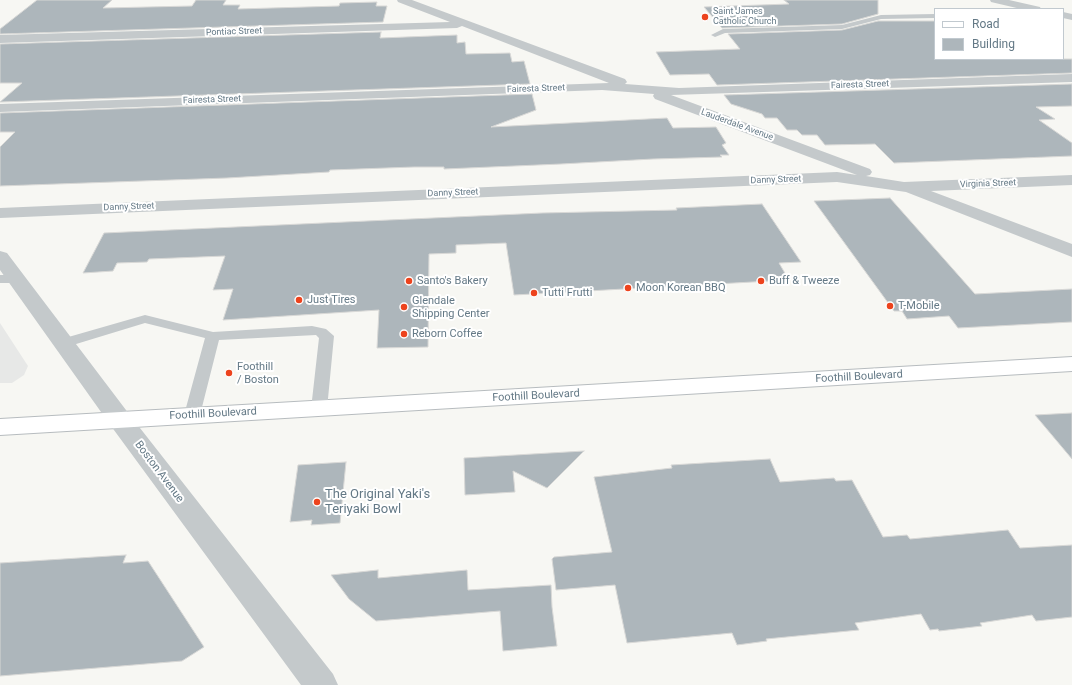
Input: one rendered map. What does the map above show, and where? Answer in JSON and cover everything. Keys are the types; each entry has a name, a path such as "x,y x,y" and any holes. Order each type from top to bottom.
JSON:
{"main road":[{"name":"Foothill Boulevard","path":"0,427 1072,364"}],"street":[{"name":"Lauderdale Avenue","path":"402,0 1072,251"},
{"path":"995,0 1031,8"},
{"name":"Pontiac Street","path":"0,39 468,24"},
{"name":"Fairesta Street","path":"0,108 602,86 679,92 1072,78"},
{"name":"Danny Street","path":"0,213 837,177 904,187"},
{"name":"Virginia Street","path":"904,187 1072,180"},
{"name":"Boston Avenue","path":"0,257 8,279 63,343 320,685"}],"lane":[{"path":"715,35 723,31 842,27 881,17 934,16"},
{"path":"63,343 145,318 213,336 312,330 321,332 327,336 319,408"},
{"path":"192,415 213,336"}],"shaded area":[{"path":"0,323 28,366 24,375 12,383 0,383"}],"building":[{"path":"37,0 112,0 103,8 192,6 196,0 226,0 223,5 240,5 238,9 339,6 340,3 377,2 376,6 387,6 383,22 0,34 0,29"},
{"path":"784,0 878,0 878,14 842,24 722,28 704,7 789,4"},
{"path":"878,21 934,21 934,60 1072,59 1072,73 717,85 709,74 670,75 656,52 740,49 728,34 842,30"},
{"path":"381,32 380,38 457,35 457,43 465,42 466,54 510,53 512,62 524,61 530,84 0,102 22,83 0,83 0,44"},
{"path":"1072,84 1072,106 1036,107 1055,119 1039,120 1072,143 1072,156 894,163 875,144 825,145 817,135 802,135 797,130 787,130 777,118 765,118 762,114 731,104 724,95"},
{"path":"532,94 536,110 491,127 667,118 673,128 716,127 726,143 722,145 729,155 720,155 722,157 444,169 444,167 414,167 330,170 329,172 227,178 0,186 0,147 15,132 0,132 0,113"},
{"path":"890,198 975,294 1072,289 1072,322 958,328 949,316 907,319 902,311 894,311 814,201"},
{"path":"762,204 801,262 779,263 789,280 514,295 506,243 456,245 456,253 429,254 428,347 377,348 379,310 223,320 233,289 213,290 225,256 149,259 147,262 117,263 113,271 83,273 104,233 542,213 677,210 676,208"},
{"path":"1072,413 1072,459 1035,415"},
{"path":"584,451 547,488 513,471 515,492 465,495 464,458"},
{"path":"770,459 780,482 834,478 836,481 852,480 883,537 907,535 910,539 1008,530 1020,548 1072,545 1072,617 1036,621 1032,615 980,623 982,626 939,631 938,629 930,630 921,614 855,623 859,630 766,639 767,641 737,645 732,633 627,643 615,585 556,590 552,559 554,557 612,552 594,477 672,468 671,465"},
{"name":"The Original Yaki's Teriyaki Bowl","path":"346,462 340,523 311,525 312,520 290,522 298,465"},
{"path":"126,555 123,563 148,561 204,647 182,661 0,676 0,563"},
{"path":"378,570 378,578 467,570 468,590 551,585 557,646 503,651 500,611 376,621 349,599 331,575"}],"place":[{"name":"Saint James Catholic Church","path":"705,17"},
{"name":"Santo's Bakery","path":"409,281"},
{"name":"Buff & Tweeze","path":"761,281"},
{"name":"Moon Korean BBQ","path":"628,288"},
{"name":"Tutti Frutti","path":"534,293"},
{"name":"Just Tires","path":"299,300"},
{"name":"T-Mobile","path":"890,306"},
{"name":"Glendale Shipping Center","path":"404,307"},
{"name":"Reborn Coffee","path":"404,334"},
{"name":"Foothill / Boston","path":"229,373"},
{"name":"The Original Yaki's Teriyaki Bowl","path":"317,502"}]}
